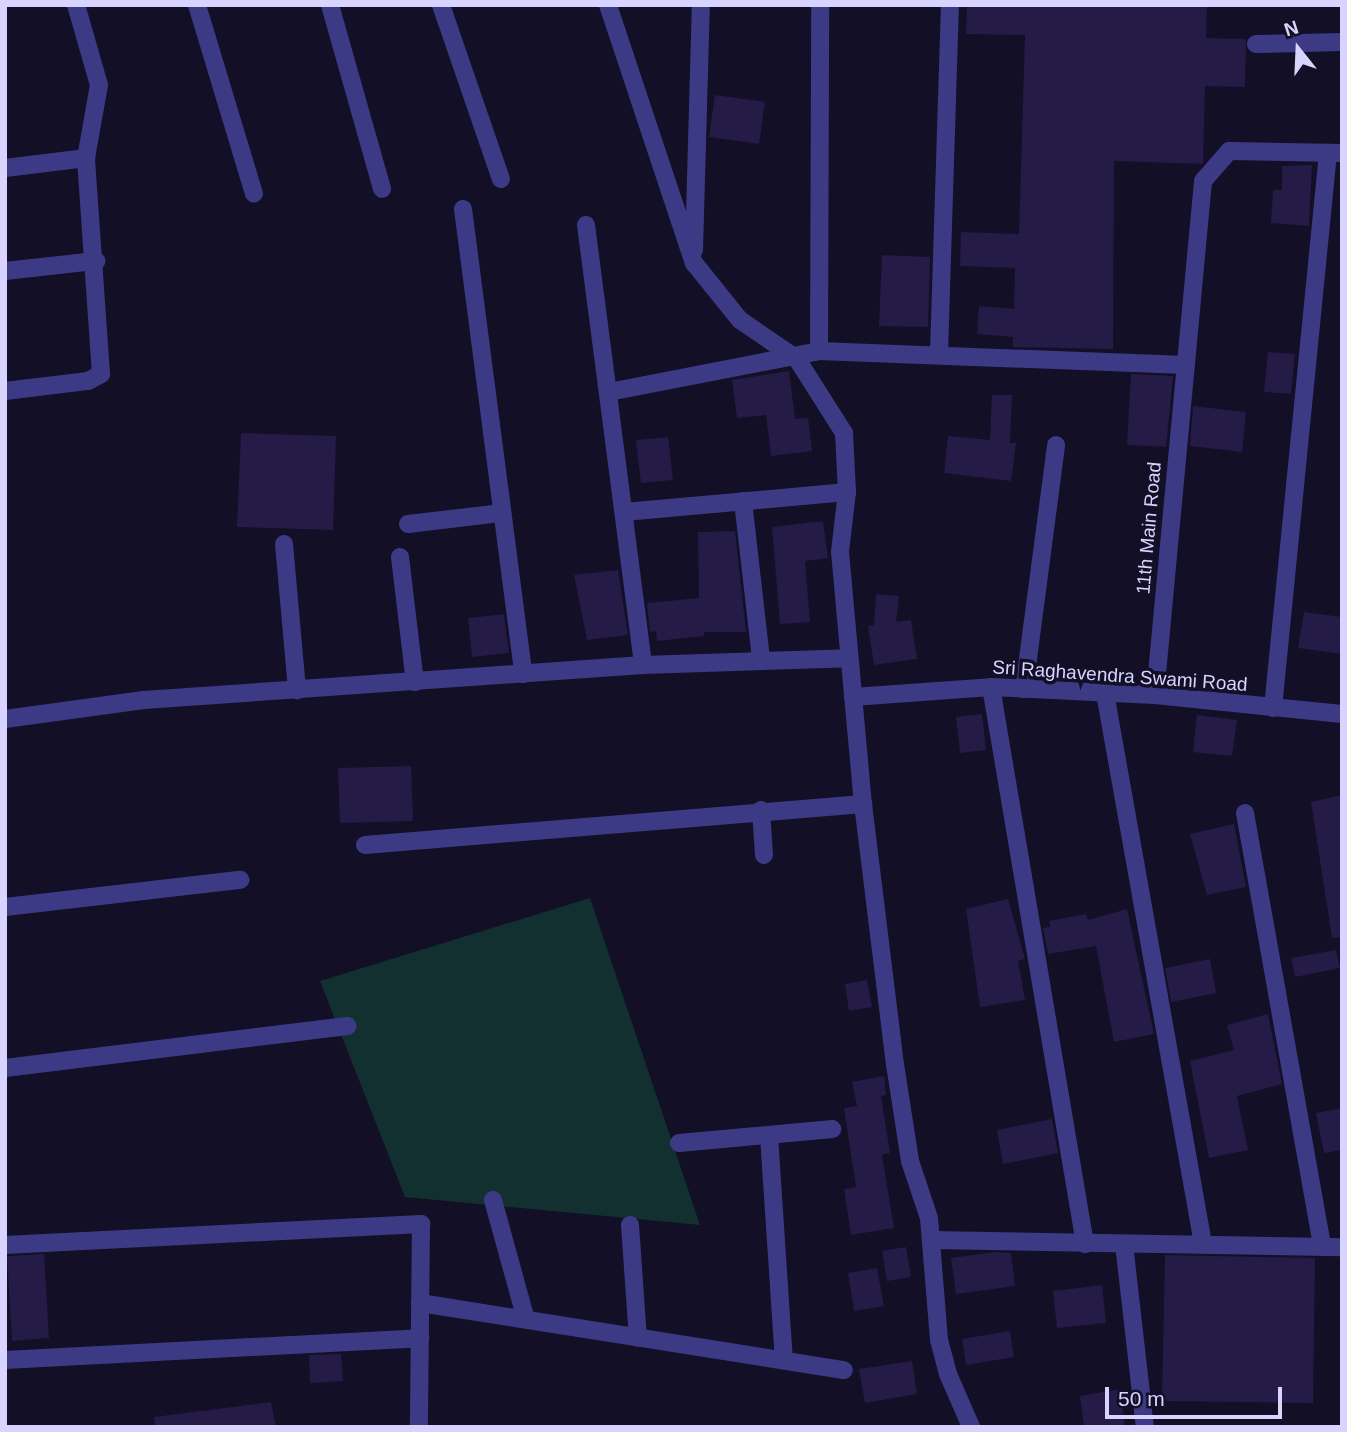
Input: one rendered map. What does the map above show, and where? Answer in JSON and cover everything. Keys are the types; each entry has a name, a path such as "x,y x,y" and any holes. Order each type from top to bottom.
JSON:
{"street":[{"path":"5,391 88,381 102,374 96,261 86,158 99,85 76,5"},
{"path":"197,5 254,194"},
{"path":"330,5 382,189"},
{"path":"441,5 501,179"},
{"path":"608,5 694,263 740,320 797,359 844,433 847,492 840,552 849,657 863,804 905,1138 932,1240 939,1340 948,1374 971,1427"},
{"path":"694,263 701,5"},
{"path":"819,351 820,5"},
{"path":"939,353 950,5"},
{"path":"1256,44 1342,41"},
{"name":"11th Main Road","path":"1154,695 1203,181 1229,151 1335,153"},
{"path":"1273,708 1335,153"},
{"path":"5,169 86,158"},
{"path":"463,209 523,674"},
{"path":"586,225 643,665"},
{"path":"5,271 96,261"},
{"path":"609,392 797,359 819,351 939,353 1186,365"},
{"path":"1024,689 1056,445"},
{"path":"624,512 847,492"},
{"path":"743,501 761,658"},
{"path":"408,524 502,513"},
{"path":"284,544 297,690"},
{"path":"400,557 415,682"},
{"path":"5,719 144,700 643,665 761,658 849,657"},
{"path":"991,687 1084,1244"},
{"name":"Sri Raghavendra Swami Road","path":"853,697 991,687 1154,695 1342,714"},
{"path":"1105,693 1203,1244"},
{"path":"365,845 761,810 863,804"},
{"path":"761,810 764,855"},
{"path":"1245,813 1322,1246"},
{"path":"5,907 240,880"},
{"path":"5,1068 347,1026"},
{"path":"679,1143 832,1129"},
{"path":"769,1136 784,1361"},
{"path":"493,1200 526,1320"},
{"path":"5,1245 421,1224 419,1427"},
{"path":"630,1225 638,1338"},
{"path":"932,1240 1342,1247"},
{"path":"1124,1244 1146,1427"},
{"path":"420,1303 844,1370"},
{"path":"5,1360 420,1338"}],"green space":[{"path":"590,898 700,1225 405,1197 320,981"}],"building":[{"path":"967,5 1207,5 1206,38 1246,39 1245,87 1205,86 1203,164 1114,161 1113,349 1013,347 1013,337 977,334 979,306 1014,309 1015,268 960,266 961,232 1019,234 1025,35 966,34"},
{"path":"715,95 765,102 759,144 709,137"},
{"path":"1312,165 1309,226 1271,223 1273,190 1282,190 1282,166"},
{"path":"882,255 930,257 928,327 879,326"},
{"path":"1268,352 1295,354 1291,394 1264,392"},
{"path":"789,371 795,419 808,418 812,451 771,456 766,415 737,418 732,380"},
{"path":"1131,374 1173,376 1166,447 1127,445"},
{"path":"992,395 1012,395 1010,443 1016,443 1011,481 944,473 948,436 990,440"},
{"path":"1193,406 1246,412 1242,452 1190,446"},
{"path":"241,433 336,436 333,530 237,527"},
{"path":"668,437 673,480 641,483 636,440"},
{"path":"823,521 828,558 805,561 810,622 780,624 772,527"},
{"path":"735,531 746,632 704,632 704,636 657,641 656,631 650,632 647,603 699,598 698,532"},
{"path":"618,570 628,635 587,640 574,575"},
{"path":"876,594 899,596 896,622 911,620 917,659 874,665 868,626 874,625"},
{"path":"1304,612 1342,617 1342,654 1298,648"},
{"path":"504,614 509,653 472,657 468,618"},
{"path":"982,714 986,750 960,753 956,717"},
{"path":"1197,715 1237,720 1232,756 1193,752"},
{"path":"411,766 413,821 340,823 338,768"},
{"path":"1342,795 1342,937 1332,938 1311,802"},
{"path":"1234,824 1246,887 1207,895 1190,834"},
{"path":"1008,899 1025,959 1018,961 1025,1000 980,1007 966,909"},
{"path":"1127,909 1154,1034 1114,1042 1096,946 1048,954 1043,928 1050,927 1049,921 1086,914 1088,920"},
{"path":"1336,950 1340,968 1295,977 1291,958"},
{"path":"1210,959 1216,993 1171,1002 1165,968"},
{"path":"867,980 872,1007 849,1011 845,984"},
{"path":"1268,1014 1282,1084 1237,1096 1248,1150 1209,1158 1190,1061 1234,1050 1227,1025"},
{"path":"884,1076 886,1095 881,1096 890,1153 882,1155 894,1228 851,1235 844,1189 856,1187 844,1108 857,1106 852,1082"},
{"path":"1342,1108 1342,1150 1324,1153 1316,1113"},
{"path":"1052,1119 1058,1153 1003,1164 997,1130"},
{"path":"906,1247 911,1277 887,1281 882,1251"},
{"path":"994,1252 1011,1253 1015,1286 956,1294 951,1258"},
{"path":"44,1254 49,1338 12,1341 7,1256"},
{"path":"1165,1255 1315,1258 1313,1403 1162,1401"},
{"path":"877,1268 884,1306 854,1311 848,1273"},
{"path":"1102,1285 1106,1323 1057,1328 1053,1291"},
{"path":"1010,1331 1014,1357 966,1365 962,1339"},
{"path":"341,1354 343,1381 310,1383 309,1355"},
{"path":"912,1361 917,1394 865,1403 859,1369"},
{"path":"1120,1389 1125,1427 1084,1427 1080,1396"},
{"path":"271,1402 276,1427 155,1427 154,1417"}]}
